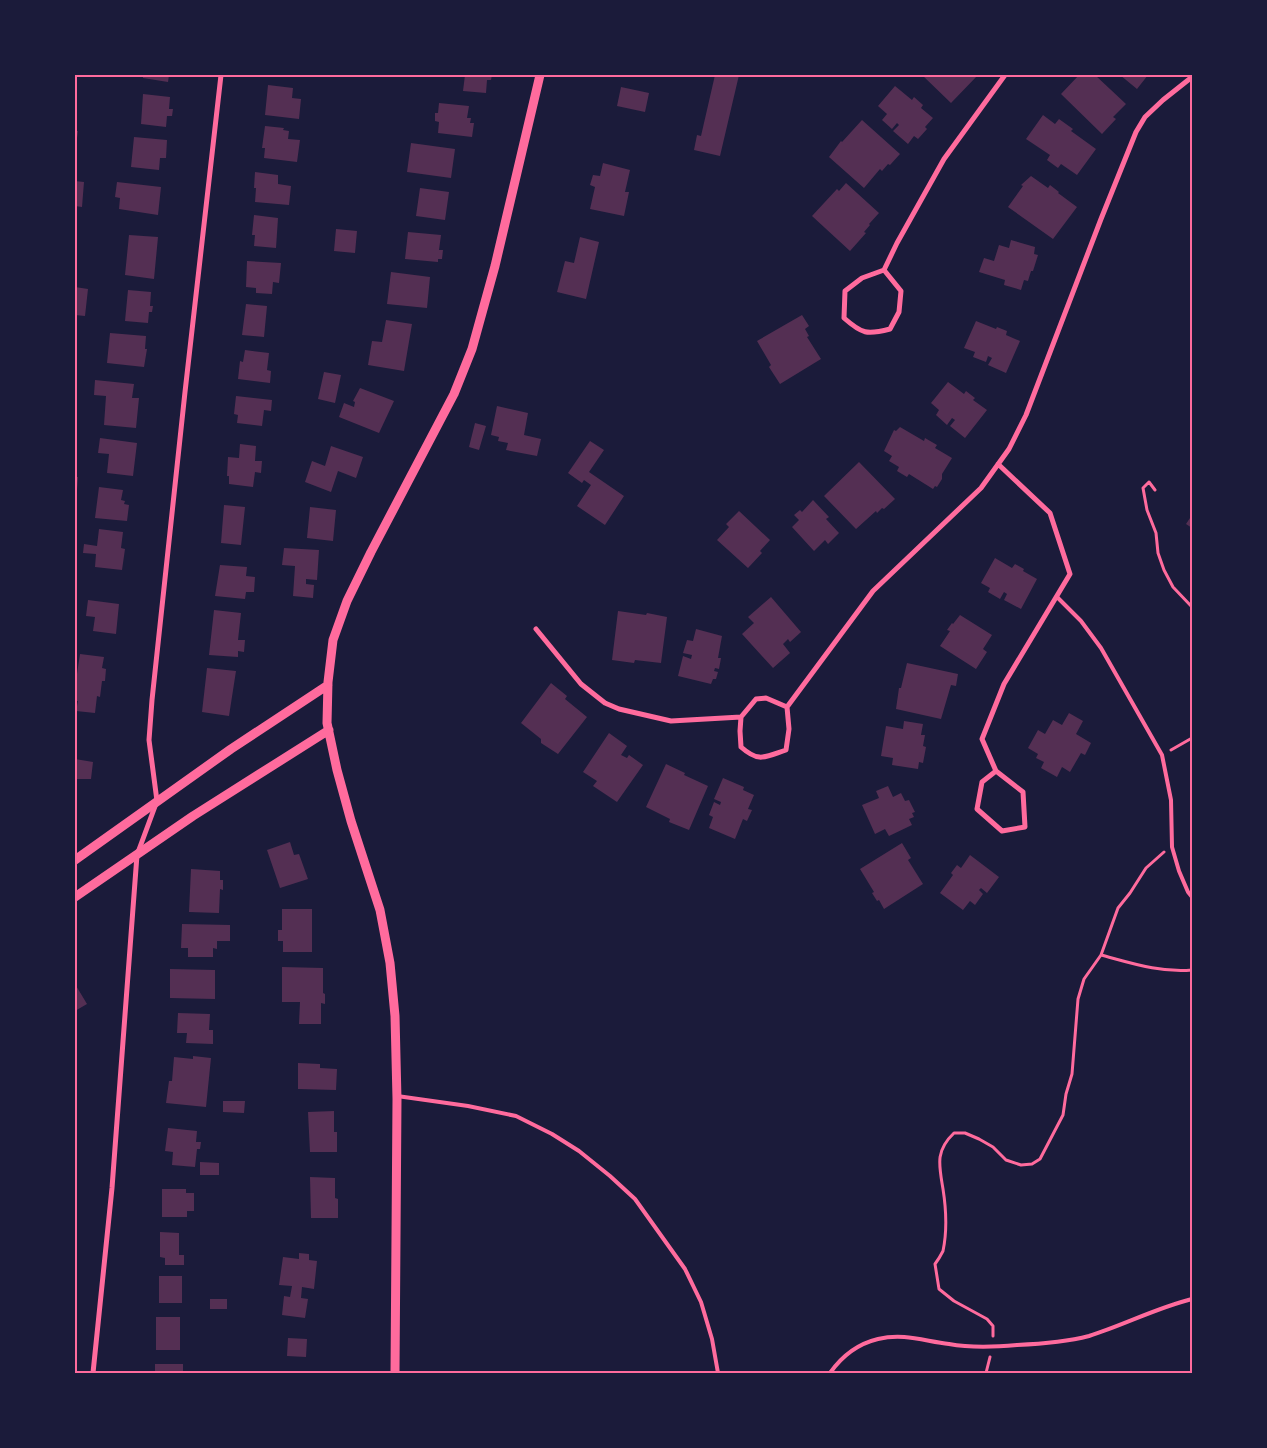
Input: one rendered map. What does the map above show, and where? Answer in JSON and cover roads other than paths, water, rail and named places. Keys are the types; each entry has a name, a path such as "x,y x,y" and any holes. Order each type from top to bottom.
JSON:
{"street":[{"path":"93,1373 112,1188 137,855 157,801 149,740 152,700 221,75"},
{"path":"395,1373 397,1096 395,1016 390,963 380,910 351,821 329,730 328,685 333,640 347,601 454,394 472,349 495,266 540,75"},
{"path":"884,270 901,291 899,312 890,329 875,333 858,330 844,318 845,291 862,278 884,270 944,159 1005,75"},
{"path":"787,707 766,698 756,699 741,717 741,747 751,756 763,758 786,750 789,729 787,707 872,591 981,488 1010,449 1026,415 1136,132 1145,117 1192,77"},
{"path":"996,771 982,782 977,809 1002,831 1025,827 1023,792 996,771 982,739 1004,684 1070,574 1050,513 998,464"},
{"path":"536,629 581,684 605,703 619,709 671,721 741,717"},
{"path":"75,860 231,749 328,685"},
{"path":"75,897 193,816 329,730"}],"lane":[{"path":"1056,597 1081,621 1101,648 1162,755 1171,800 1172,846 1179,871 1192,897"},
{"path":"397,1096 468,1106 516,1116 552,1134 610,1176 635,1200 685,1269 701,1302 712,1339 718,1373"},
{"path":"830,1373 838,1362 854,1348 878,1339 907,1336 950,1345 992,1346 1052,1342 1088,1336 1174,1303 1192,1299"}]}
